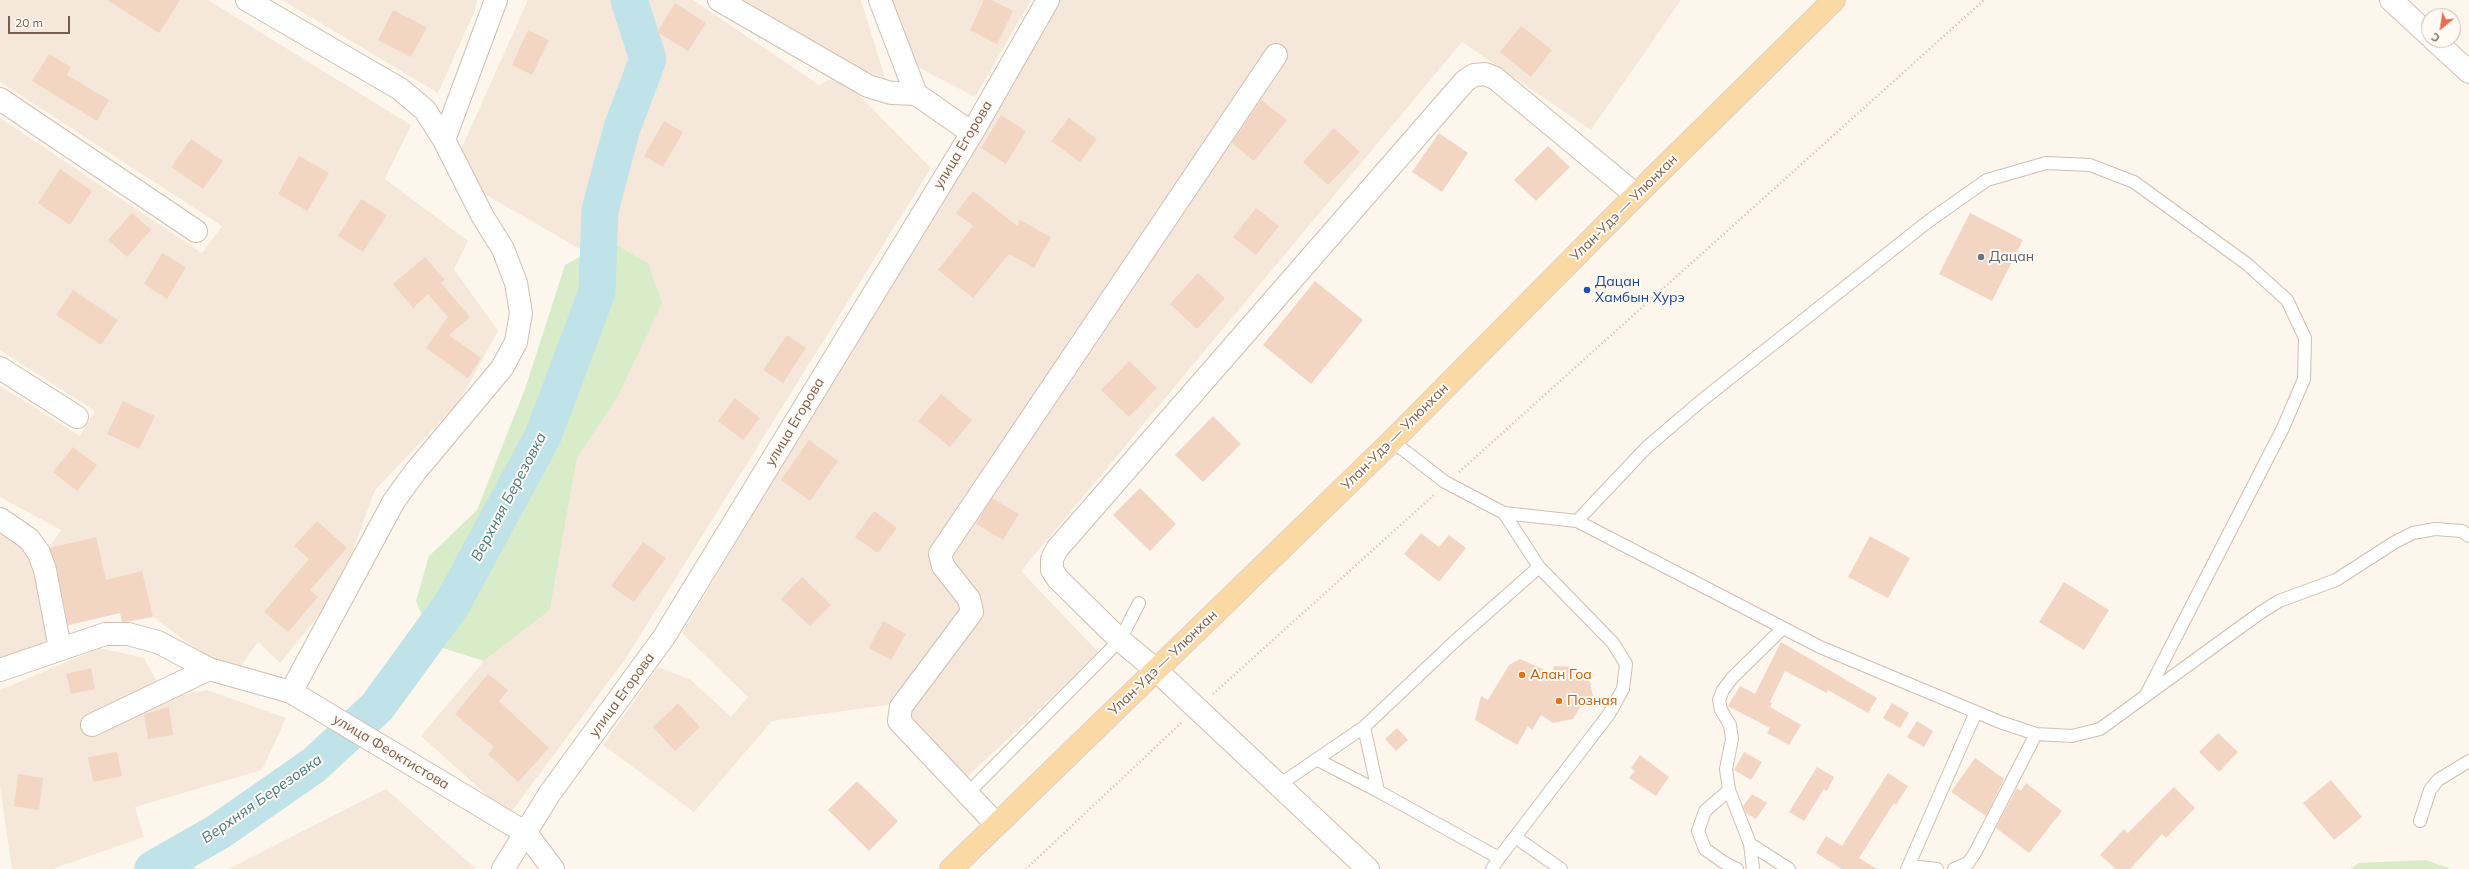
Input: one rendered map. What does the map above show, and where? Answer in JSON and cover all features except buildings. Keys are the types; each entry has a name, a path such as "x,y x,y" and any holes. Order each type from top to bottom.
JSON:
{"main road":[{"name":"Улан-Удэ — Улюнхан","path":"951,869 1392,442 1636,195 1834,0"}],"street":[{"path":"247,0 400,89 425,110 444,140 483,217 503,249 516,283 521,313 516,342 502,368 415,472 394,501 291,692"},
{"path":"444,140 496,0"},
{"path":"719,0 868,86 891,93 916,94 972,133"},
{"path":"880,0 916,94"},
{"name":"улица Егорова","path":"503,869 550,793 664,637 972,133 1048,0"},
{"path":"2391,0 2421,28"},
{"path":"2443,48 2469,72"},
{"path":"996,824 899,722 901,708 972,612 969,599 940,560 942,548 1276,56"},
{"path":"1368,869 1156,670 1120,640 1058,579 1052,564 1052,559 1057,549 1465,81 1474,75 1485,74 1495,78 1636,195"},
{"path":"0,99 196,231"},
{"path":"0,368 77,416"},
{"path":"0,519 29,539 39,553 45,570 60,648"},
{"name":"улица Феоктистова","path":"0,670 60,648 105,634 128,634 158,642 209,669 291,692 526,833 553,869"},
{"path":"92,725 209,669"}],"lane":[{"path":"1577,521 1647,447 1701,401 1949,207 1987,180 2046,163 2090,165 2134,182 2247,264 2287,300 2305,338 2304,379 2286,421 2146,695"},
{"path":"1392,442 1447,483 1504,513 1577,521 1782,629 1976,712 2036,734 2072,736 2100,729 2260,613 2279,601 2336,580 2413,533 2435,529 2462,531 2469,536"},
{"path":"1492,869 1609,714 1623,689 1626,664 1612,643 1539,567 1504,513"},
{"path":"1279,785 1318,760 1364,727 1454,642 1539,567"},
{"path":"967,794 1120,640 1139,604"},
{"path":"1753,869 1750,844 1729,790 1726,769 1732,739 1730,725 1721,710 1719,700 1723,690 1732,678 1782,629"},
{"path":"1937,869 1908,867 1976,712"},
{"path":"1364,727 1378,791"},
{"path":"1954,869 1968,863 1976,853 2036,734"},
{"path":"1318,760 1378,791 1499,858"},
{"path":"2420,821 2430,790 2438,780 2469,760"},
{"path":"1729,790 1705,811 1698,831 1705,849 1720,865 1737,869"},
{"path":"1515,837 1561,869"},
{"path":"1750,844 1790,869"}],"path":[{"path":"1026,869 1197,708 1984,0"}],"shaded area":[{"path":"0,0 208,0 411,125 385,179 468,241 454,269 498,331 459,402 375,490 337,593 280,663 258,642 237,671 222,668 153,617 123,624 120,613 67,626 49,548 61,530 0,497 0,386 80,436 95,411 0,350 0,118 202,253 222,226 0,82"},
{"path":"282,0 477,0 475,10 438,93"},
{"path":"528,0 693,0 819,85 839,75 931,168 626,658 509,815 421,736 484,661 550,610 577,458 617,398 609,241 587,253 476,189 458,156"},
{"path":"731,0 861,0 885,78 799,49"},
{"path":"888,0 1031,0 975,97 902,59"},
{"path":"1060,0 1681,0 1591,130 1462,42 1021,571 1099,653 967,777 894,704 772,721 694,812 603,745 658,667 691,680 731,717 748,697 682,633"},
{"path":"0,529 30,546 50,639 0,660"},
{"path":"100,648 144,658 166,698 207,690 286,718 262,770 135,807 144,837 52,869 12,869 0,787 0,690"},
{"path":"386,789 476,869 228,869"}],"green space":[{"path":"609,241 648,263 662,303 617,398 577,458 550,610 484,661 433,645 416,601 429,556 477,510 525,389 565,265"},
{"path":"176,853 197,869 132,869"},
{"path":"2426,860 2451,869 2350,869 2359,863"}],"waterway":[{"name":"Верхняя Березовка","path":"153,869 218,832 314,765 377,707 452,604 543,436 597,292 600,210 622,128 648,59 629,0"}],"place":[{"name":"Дацан","path":"1981,257"},
{"name":"Дацан Хамбын Хурэ","path":"1587,290"},
{"name":"Алан Гоа","path":"1522,675"},
{"name":"Позная","path":"1559,701"}]}
